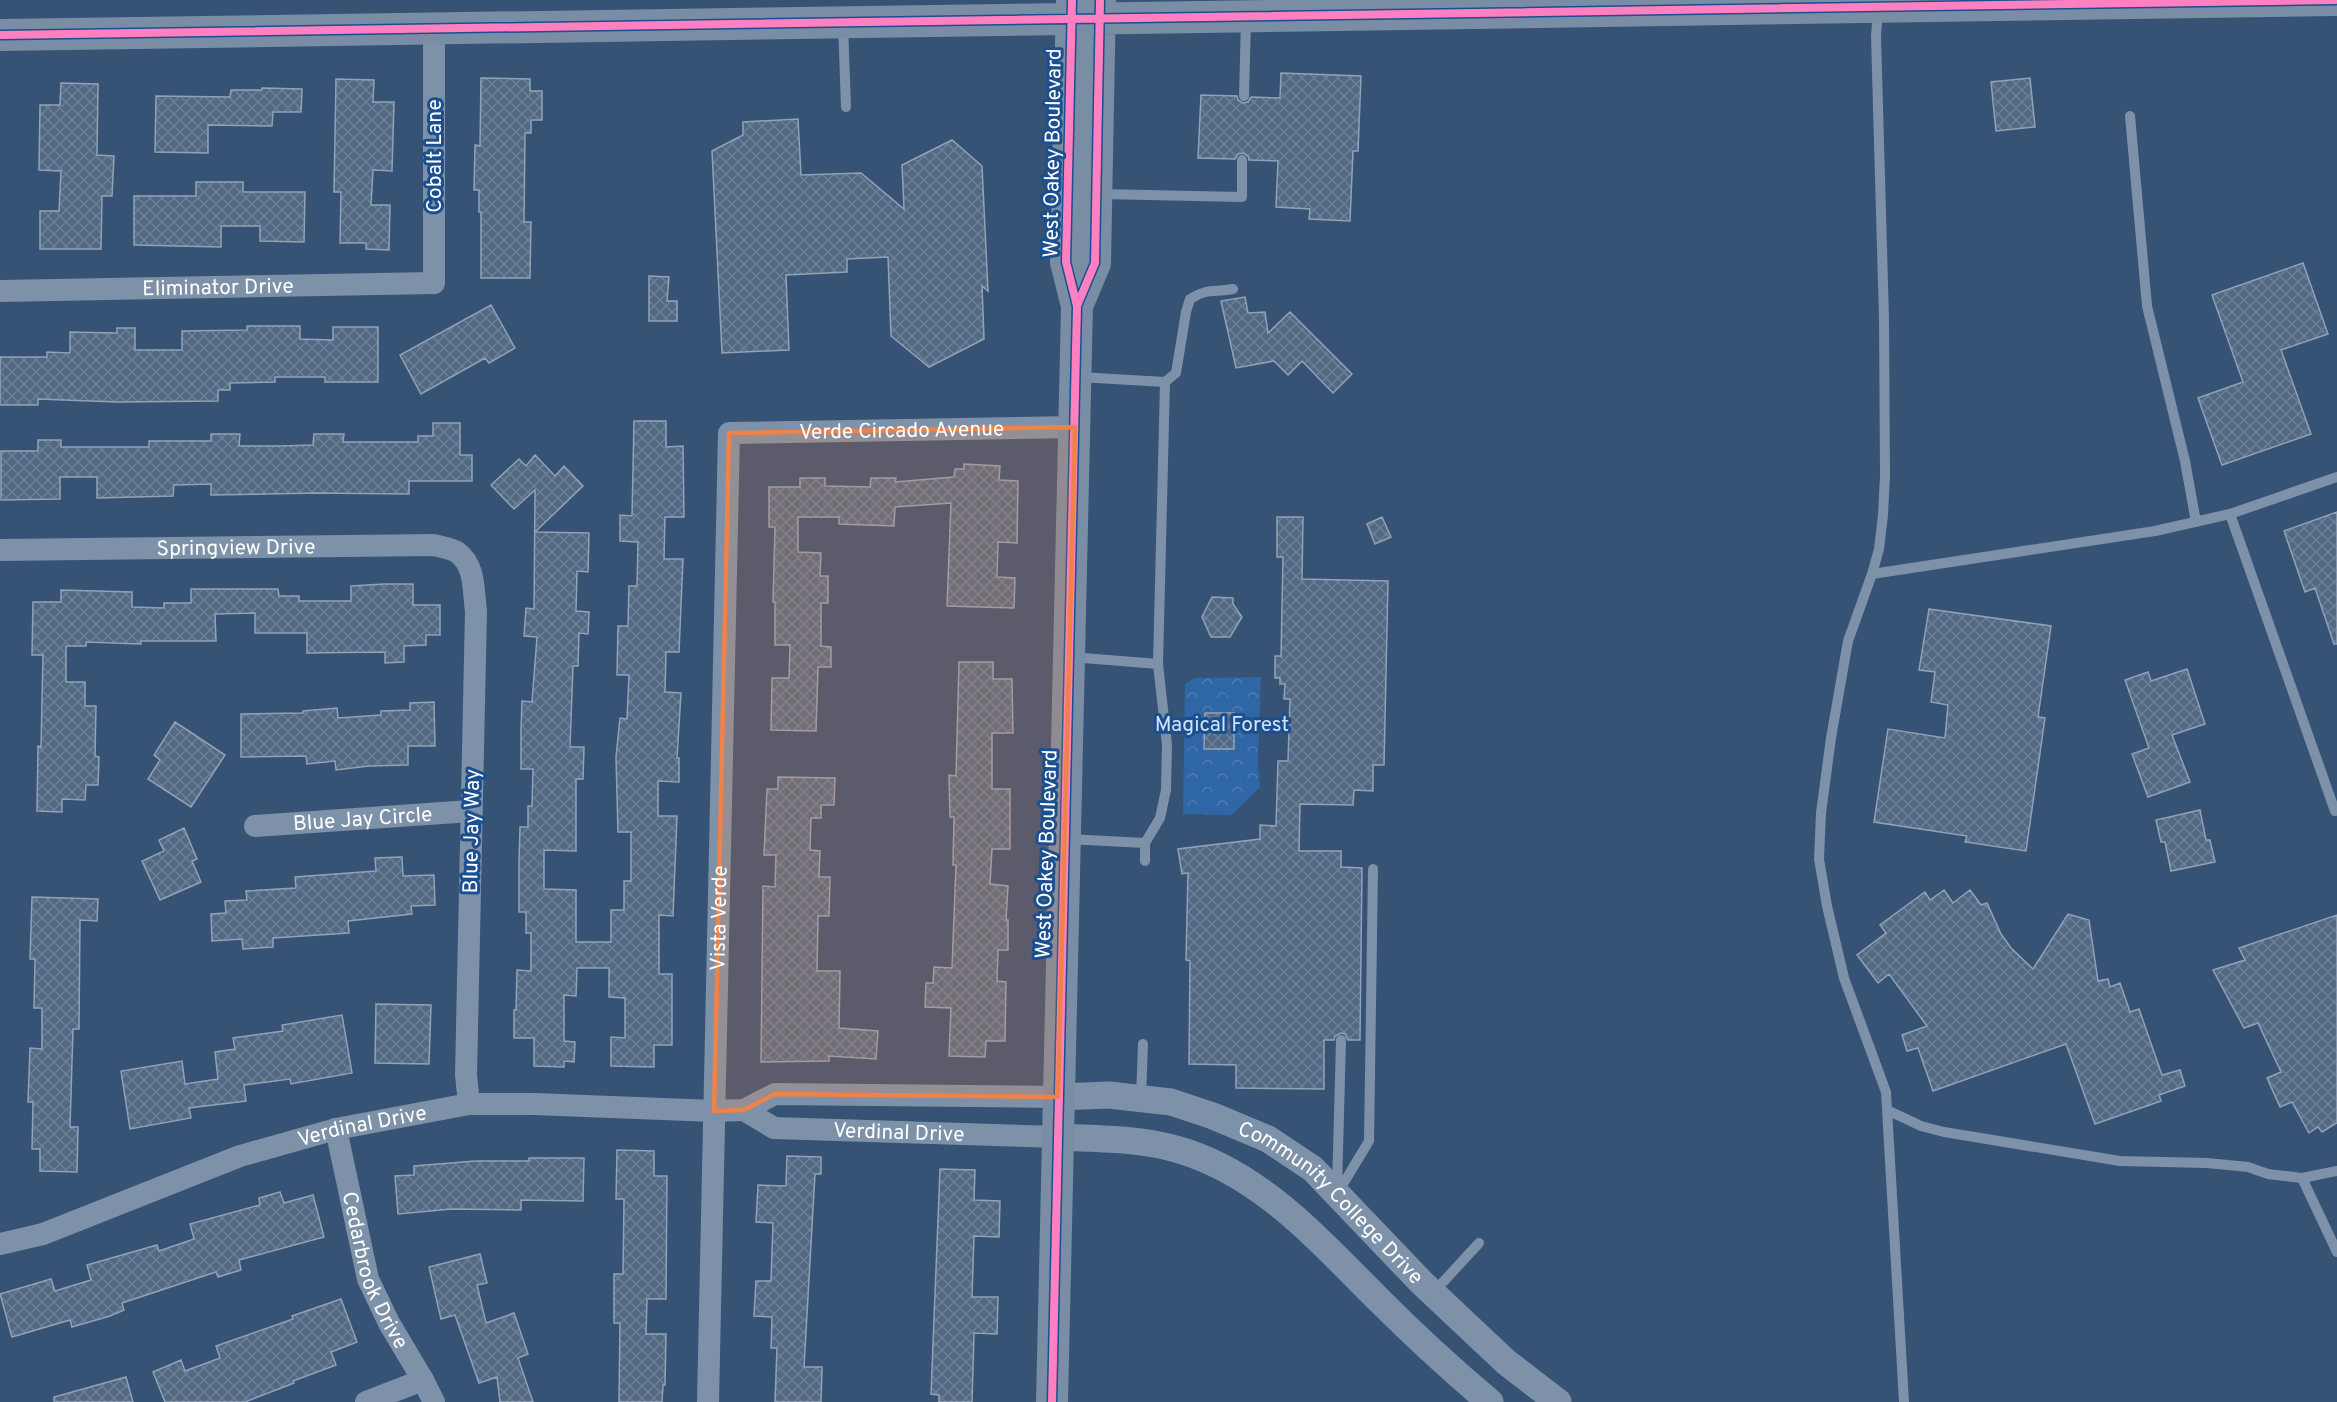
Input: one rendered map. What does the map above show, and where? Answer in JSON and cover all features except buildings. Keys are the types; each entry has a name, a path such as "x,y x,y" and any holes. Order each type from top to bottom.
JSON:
{"main road":[{"path":"0,35 843,23 1086,10 1246,17 1879,4 2335,0"},
{"name":"West Oakey Boulevard","path":"1052,1402 1064,839 1071,657 1077,306 1066,262 1082,194 1086,10"}],"street":[{"name":"Cobalt Lane","path":"434,29 434,283"},
{"name":"Eliminator Drive","path":"0,291 434,283"},
{"name":"Verde Circado Avenue","path":"729,433 1075,427"},
{"name":"Vista Verde","path":"708,1402 729,433"},
{"name":"Springview Drive","path":"0,550 434,544 456,551 465,560"},
{"name":"Blue Jay Way","path":"465,560 471,570 476,611 466,1075 469,1104"},
{"name":"Blue Jay Circle","path":"255,826 471,811"},
{"name":"Verdinal Drive","path":"0,1244 43,1234 240,1156 336,1129 469,1104 534,1104 714,1111 744,1110 775,1094 1058,1097"},
{"name":"Community College Drive","path":"1058,1097 1109,1095 1171,1102 1213,1116 1268,1139 1313,1169 1433,1293 1506,1362 1558,1402"},
{"name":"Verdinal Drive","path":"744,1110 774,1128 1058,1137"},
{"name":"Cedarbrook Drive","path":"336,1129 368,1279 388,1323 434,1402"},
{"name":"Community College Drive","path":"1058,1137 1138,1141 1177,1149 1208,1161 1257,1186 1305,1227 1432,1353 1490,1402"},
{"path":"1305,1227 1337,1194"},
{"path":"366,1402 423,1380"}],"lane":[{"path":"1879,4 1876,36 1884,320 1885,476 1879,549 1848,641 1831,738 1821,813 1819,859 1827,906 1844,978 1886,1092 1904,1402"},
{"path":"1244,96 1246,17"},
{"path":"843,23 846,107"},
{"path":"2130,116 2147,306 2185,460 2196,522"},
{"path":"1082,194 1242,197 1242,159"},
{"path":"1076,377 1165,382 1176,374 1185,312 1190,299 1210,289 1221,291 1233,289"},
{"path":"1145,861 1145,843 1160,818 1166,790 1167,745 1158,664 1165,382"},
{"path":"1872,574 2154,531 2230,514 2337,477"},
{"path":"2230,514 2335,811"},
{"path":"1071,657 1158,664"},
{"path":"1064,839 1145,843"},
{"path":"1337,1194 1369,1141 1373,869"},
{"path":"1337,1194 1341,1040"},
{"path":"1141,1097 1143,1044"},
{"path":"1887,1110 1922,1126 1952,1134 2120,1161 2207,1163 2248,1167 2268,1174 2302,1178 2337,1171"},
{"path":"2302,1178 2337,1252"},
{"path":"1433,1293 1479,1243"}],"highlighted area":[{"path":"1075,427 1058,1097 775,1094 744,1110 714,1111 729,433"}],"green space":[{"name":"Magical Forest","path":"1261,677 1258,764 1260,787 1231,815 1183,814 1185,684 1195,678"}],"cycle path":[{"path":"1052,1402 1077,306 1066,262 1072,0"},
{"path":"1077,306 1095,263 1100,0"},
{"path":"0,35 2335,0"}]}
